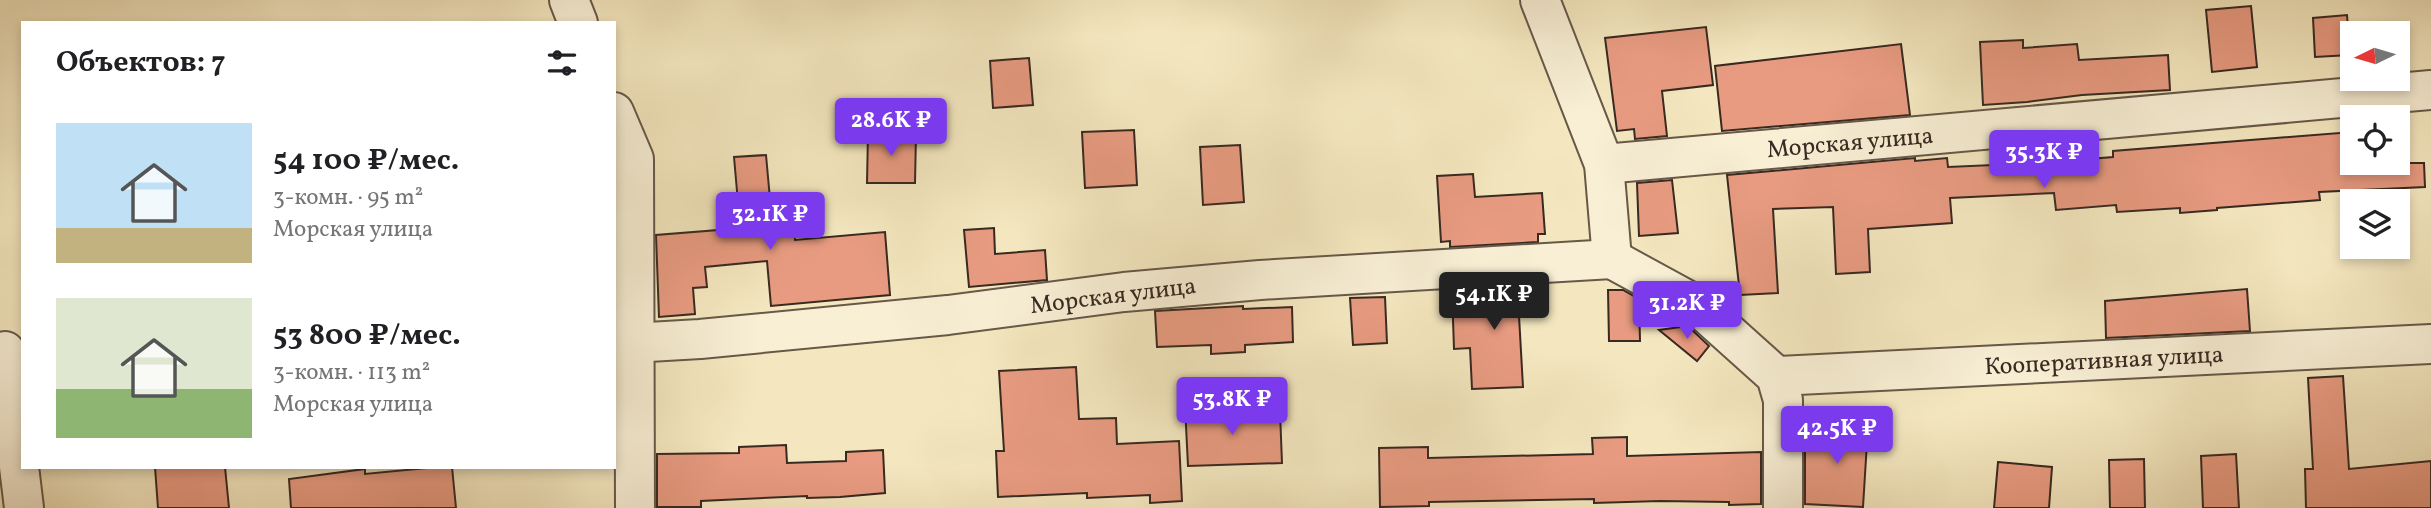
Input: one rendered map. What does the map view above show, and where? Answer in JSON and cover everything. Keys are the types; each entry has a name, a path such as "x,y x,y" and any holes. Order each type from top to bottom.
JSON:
{"street":[{"path":"569,0 577,21"},
{"path":"1540,0 1604,164 1612,258 1698,306 1776,376 1783,400 1783,508"},
{"name":"Морская улица","path":"1604,164 2431,90"},
{"path":"616,117 634,159 624,343 635,508"},
{"name":"Морская улица","path":"624,343 700,339 948,316 1124,292 1259,280 1612,258"},
{"name":"Кооперативная улица","path":"1776,376 2431,344"},
{"path":"9,351 24,508"}],"building":[{"path":"2251,6 2257,67 2212,72 2206,10"},
{"path":"2347,15 2347,21 2340,21 2340,56 2315,57 2313,18"},
{"path":"1706,27 1713,85 1662,91 1667,136 1635,139 1634,129 1617,131 1605,38"},
{"path":"2023,40 2023,48 2077,44 2079,60 2168,55 2170,90 1983,105 1980,42"},
{"path":"1901,44 1910,115 1722,131 1715,66"},
{"path":"1029,58 1033,105 993,108 990,61"},
{"path":"1134,130 1137,185 1085,188 1082,132"},
{"path":"868,133 916,134 915,183 867,183"},
{"path":"2340,133 2340,175 2410,175 2410,163 2424,163 2425,187 2340,189 2319,192 2320,200 2180,213 2180,208 2117,212 2116,205 2056,210 2054,193 1950,198 1952,223 1868,229 1870,272 1836,274 1833,207 1773,209 1778,293 1740,295 1727,175 1915,158 1915,161 1947,158 1948,167 2039,163 2113,157 2113,151"},
{"path":"1240,145 1244,202 1203,205 1200,147"},
{"path":"766,155 770,199 791,197 795,240 885,232 890,295 771,306 767,261 705,267 707,287 693,288 695,314 659,317 656,235 718,230 717,216 739,214 734,157"},
{"path":"1473,174 1475,197 1542,193 1545,234 1538,234 1538,242 1450,247 1450,241 1441,242 1437,176"},
{"path":"1672,180 1678,233 1639,236 1637,183"},
{"path":"994,228 995,254 1045,250 1047,280 969,287 964,230"},
{"path":"1540,285 1541,315 1519,316 1523,387 1472,389 1470,348 1454,349 1452,290"},
{"path":"2247,289 2250,331 2106,338 2105,301"},
{"path":"1608,290 1623,290 1639,299 1640,341 1609,341"},
{"path":"1385,297 1387,343 1353,345 1350,298"},
{"path":"1243,306 1243,309 1292,307 1293,342 1245,345 1245,352 1211,354 1211,345 1157,347 1155,311"},
{"path":"1688,326 1709,346 1697,361 1659,330"},
{"path":"1076,367 1079,419 1116,418 1117,444 1179,441 1182,501 1150,503 1150,495 1087,498 1087,493 998,497 996,451 1004,451 999,371"},
{"path":"2343,376 2349,469 2431,461 2431,508 2306,508 2305,469 2313,469 2308,378"},
{"path":"1231,404 1231,414 1280,412 1282,463 1188,466 1185,406"},
{"path":"1814,423 1868,426 1863,507 1805,504 1805,451 1813,450"},
{"path":"1627,437 1627,456 1761,452 1761,504 1660,501 1594,503 1594,499 1429,502 1429,506 1380,507 1379,448 1428,447 1428,458 1593,454 1592,438"},
{"path":"786,445 787,463 846,461 846,452 883,450 885,493 701,501 701,507 657,507 657,454 739,453 739,447"},
{"path":"2236,454 2239,508 2203,508 2201,456"},
{"path":"2144,459 2145,508 2110,508 2109,460"},
{"path":"1998,462 2052,467 2049,508 1994,508"},
{"path":"155,469 225,469 229,508 158,508"},
{"path":"365,469 365,474 452,469 456,508 291,508 289,479"}]}
